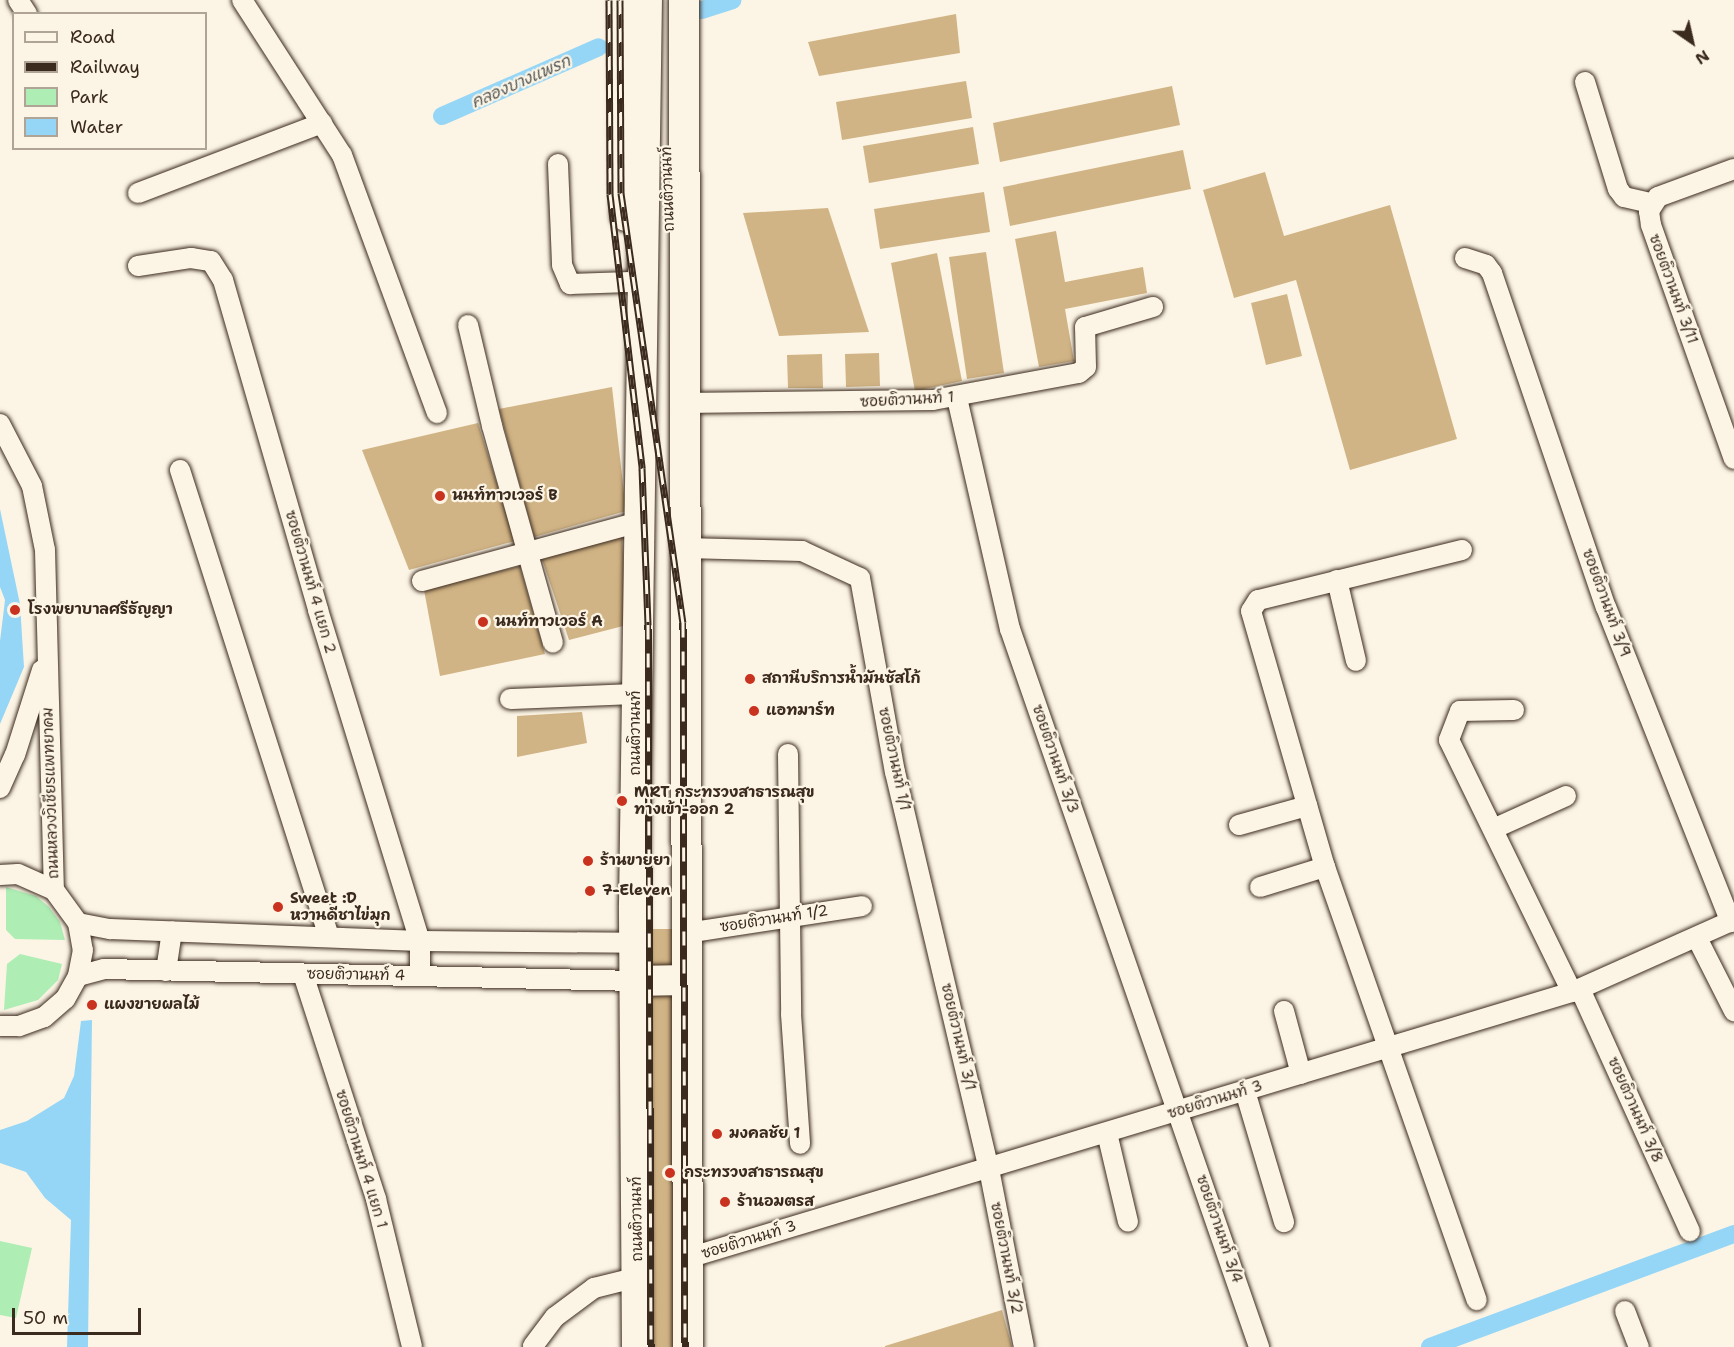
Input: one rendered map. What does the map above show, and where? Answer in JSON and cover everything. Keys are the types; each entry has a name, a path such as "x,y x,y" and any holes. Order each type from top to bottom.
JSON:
{"main road":[{"name":"ถนนติวานนท์","path":"625,0 630,282 641,334"},
{"name":"ถนนติวานนท์","path":"637,1347 634,943 647,0"},
{"name":"ถนนติวานนท์","path":"668,0 666,201 682,390"},
{"name":"ถนนติวานนท์","path":"684,0 682,390 685,548 688,1347"},
{"path":"635,981 686,980"}],"street":[{"path":"242,0 322,123 352,178 437,413"},
{"path":"1585,82 1618,189 1624,197 1651,203 1658,197 1734,169"},
{"path":"138,193 322,123"},
{"path":"558,164 562,266 570,284 630,282"},
{"name":"ซอยติวานนท์ 3/11","path":"1651,203 1651,225 1734,459"},
{"name":"ซอยติวานนท์ 4 แยก 2","path":"138,266 190,258 211,261 223,280 318,610 420,940 420,975"},
{"name":"ซอยติวานนท์ 3/9","path":"1465,258 1486,266 1495,280 1606,607 1732,921"},
{"name":"ซอยติวานนท์ 1","path":"682,390 957,398 1079,374 1086,367 1085,327 1153,307"},
{"path":"468,325 553,643"},
{"name":"ซอยติวานนท์ 3/3","path":"957,398 1010,629 1178,1112"},
{"name":"ถนนหลวงวิเชียรแพทยาคม","path":"0,424 32,486 41,529 50,619 46,656 54,890 78,923"},
{"path":"180,470 328,935"},
{"path":"422,581 527,550 639,522"},
{"name":"ซอยติวานนท์ 1/1","path":"685,548 802,551 860,578 895,772 928,904"},
{"path":"1462,550 1258,600 1251,610 1324,867 1477,1300"},
{"path":"1336,580 1356,661"},
{"name":"ถนนหลวงวิเชียรแพทยาคม","path":"0,788 15,755 46,656"},
{"path":"510,699 636,694"},
{"name":"ซอยติวานนท์ 3/8","path":"1514,710 1460,711 1449,740 1576,990 1690,1231"},
{"path":"788,754 791,1014 800,1144"},
{"path":"1493,829 1566,796"},
{"path":"1239,825 1307,806"},
{"path":"1260,887 1324,867"},
{"path":"0,874 18,874 54,890"},
{"name":"ซอยติวานนท์ 3/1","path":"928,904 989,1169"},
{"name":"ซอยติวานนท์ 1/2","path":"686,933 791,915 862,906"},
{"name":"ซอยติวานนท์ 3","path":"688,1258 1178,1112 1576,990 1732,921"},
{"path":"0,1026 19,1026 44,1017 65,999 78,976 83,950 78,923 172,931 420,940 634,943"},
{"path":"166,971 172,931"},
{"path":"1697,938 1734,1011"},
{"name":"ซอยติวานนท์ 4","path":"78,976 104,969 635,981"},
{"name":"ซอยติวานนท์ 4 แยก 1","path":"303,974 376,1198 412,1347"},
{"path":"1284,1011 1301,1074"},
{"path":"1245,1091 1284,1222"},
{"name":"ซอยติวานนท์ 3/4","path":"1178,1112 1259,1347"},
{"path":"1107,1133 1128,1222"},
{"name":"ซอยติวานนท์ 3/2","path":"989,1169 1024,1347"},
{"path":"533,1346 555,1317 594,1288 638,1277"},
{"path":"1625,1311 1639,1347"}],"green space":[{"path":"6,887 36,896 49,907 60,922 65,940 15,939 6,930"},
{"path":"20,954 62,964 58,980 38,1000 4,1010 7,964"},
{"path":"0,1241 32,1248 16,1318 0,1315"}],"water":[{"path":"0,509 20,604 24,667 0,724 0,641 5,600 0,587"},
{"path":"92,1020 88,1347 67,1347 71,1220 45,1198 26,1172 0,1163 0,1130 27,1121 64,1098 74,1076 81,1021"}],"building":[{"path":"956,14 960,53 819,76 808,42"},
{"path":"966,81 972,118 842,140 836,102"},
{"path":"1172,86 1180,125 1000,162 993,123"},
{"path":"973,127 979,164 869,183 863,146"},
{"path":"1183,150 1191,189 1010,226 1003,187"},
{"path":"1265,172 1284,236 1390,205 1457,439 1350,470 1296,280 1234,298 1203,190"},
{"path":"984,192 990,232 880,249 874,209"},
{"path":"828,208 869,332 779,336 743,213"},
{"path":"1056,231 1065,282 1143,267 1147,293 1065,309 1074,361 1039,367 1015,239"},
{"path":"986,252 1004,373 967,379 949,257"},
{"path":"937,253 962,381 915,391 891,263"},
{"path":"1287,294 1302,356 1266,365 1251,303"},
{"path":"879,353 880,386 846,387 845,354"},
{"path":"822,354 823,388 788,388 787,355"},
{"path":"612,387 626,511 534,537 499,409"},
{"name":"นนท์ทาวเวอร์ B","path":"478,423 515,541 409,570 362,450"},
{"path":"622,536 627,625 569,640 541,556"},
{"name":"นนท์ทาวเวอร์ A","path":"520,566 545,654 440,676 424,590"},
{"path":"582,712 587,743 517,757 517,716"},
{"name":"กระทรวงสาธารณสุข","path":"641,929 694,929 694,1347 641,1347"},
{"path":"1002,1310 1012,1347 885,1347 885,1346"}],"waterway":[{"name":"คลองบางแพรก","path":"702,10 732,0"},
{"name":"คลองบางแพรก","path":"442,116 599,47"},
{"path":"1430,1347 1734,1234"}],"railway":[{"path":"609,0 610,194 642,468 648,625 651,1347"},
{"path":"620,0 621,193 683,623 685,1347"}],"place":[{"name":"นนท์ทาวเวอร์ B","path":"440,496"},
{"name":"โรงพยาบาลศรีธัญญา","path":"15,610"},
{"name":"นนท์ทาวเวอร์ A","path":"483,622"},
{"name":"สถานีบริการน้ำมันซัสโก้","path":"750,679"},
{"name":"แอทมาร์ท","path":"754,711"},
{"name":"MRT กระทรวงสาธารณสุข ทางเข้า-ออก 2","path":"622,801"},
{"name":"ร้านขายยา","path":"588,861"},
{"name":"7-Eleven","path":"590,891"},
{"name":"Sweet :D หวานดีชาไข่มุก","path":"278,907"},
{"name":"แผงขายผลไม้","path":"92,1005"},
{"name":"มงคลชัย 1","path":"717,1134"},
{"name":"กระทรวงสาธารณสุข","path":"670,1173"},
{"name":"ร้านอมตรส","path":"725,1202"}]}
